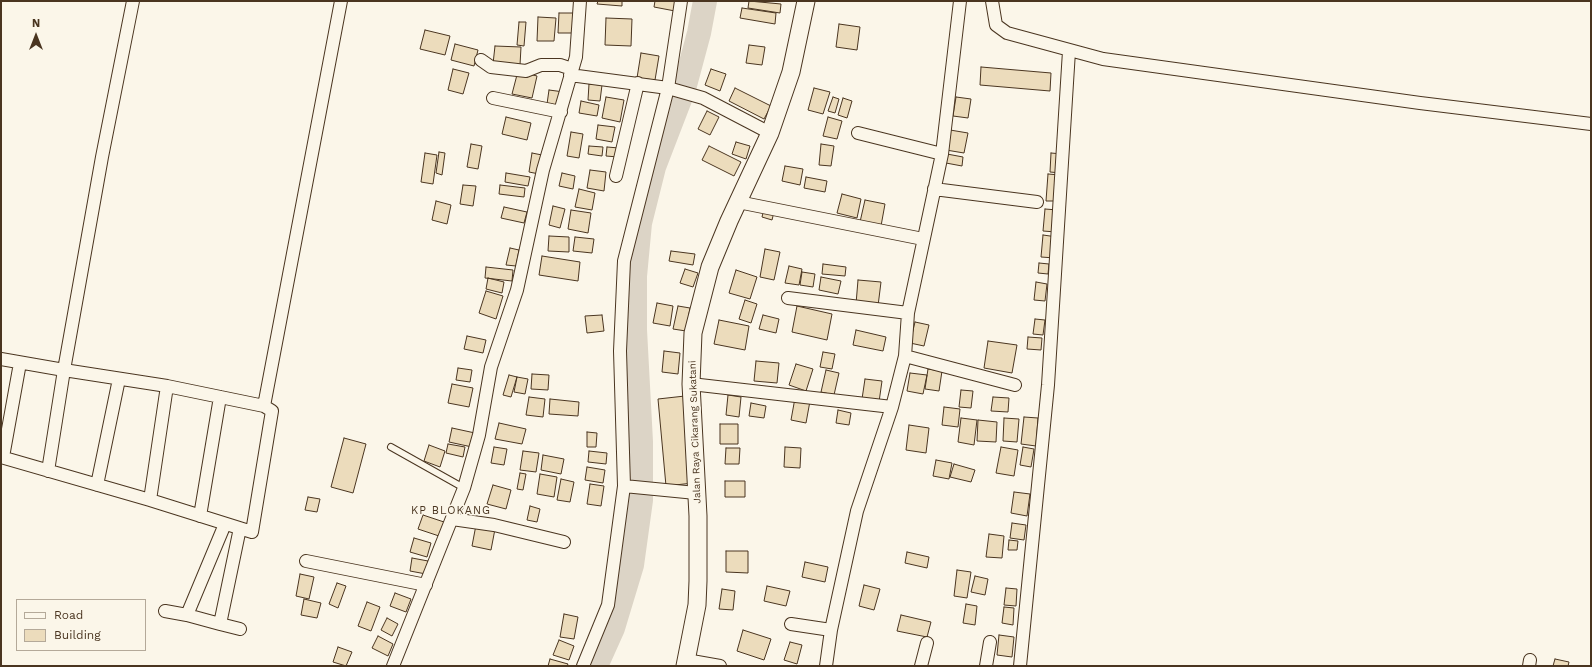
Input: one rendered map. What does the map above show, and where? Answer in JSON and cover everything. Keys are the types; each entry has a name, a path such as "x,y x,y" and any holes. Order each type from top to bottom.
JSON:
{"main road":[{"name":"Jalan Raya Cikarang Sukatani","path":"686,663 697,605 698,581 698,516 691,384 693,333 710,267 770,133 790,72 806,1"}],"street":[{"path":"48,471 64,370 102,157 133,1"},
{"path":"264,406 341,1"},
{"path":"393,666 464,488 479,435 491,367 517,290 543,170 576,57 580,1"},
{"path":"583,666 608,605 627,486 620,351 624,260 670,89 681,1"},
{"path":"826,666 831,630 857,511 892,407 905,356 908,313 942,154 960,1"},
{"path":"992,1 996,25 1007,33 1073,52 1104,59 1420,103 1591,124"},
{"path":"1020,666 1048,385 1073,52"},
{"path":"481,60 491,67 526,71 541,64 560,65 571,72 670,89 703,98 770,133"},
{"path":"616,176 638,83"},
{"path":"494,98 561,112"},
{"path":"858,133 942,154"},
{"path":"934,189 1037,202"},
{"path":"738,202 924,239"},
{"path":"788,298 908,313"},
{"path":"905,356 1015,385"},
{"path":"1,360 167,386 264,406 272,411 252,532 150,500 97,486 2,457 20,363"},
{"path":"97,486 119,379"},
{"path":"691,384 892,407"},
{"path":"150,500 167,386"},
{"path":"200,516 220,397"},
{"path":"627,486 696,493"},
{"path":"452,519 494,525 564,542"},
{"path":"187,615 225,524"},
{"path":"220,624 240,528"},
{"path":"306,561 426,585"},
{"path":"165,611 187,615 240,629"},
{"path":"791,624 831,630"},
{"path":"986,666 990,642"},
{"path":"921,666 927,643"},
{"path":"686,663 720,666"}],"lane":[{"path":"391,447 464,488"}],"building":[{"path":"598,1 622,1 622,6 597,4"},
{"path":"655,1 677,1 675,11 654,7"},
{"path":"749,1 781,4 780,13 748,8"},
{"path":"742,8 776,13 775,24 740,18"},
{"path":"559,13 574,13 574,33 558,33"},
{"path":"538,17 556,18 554,41 537,41"},
{"path":"606,18 632,19 631,46 605,45"},
{"path":"519,22 526,22 524,46 517,45"},
{"path":"839,24 860,27 857,50 836,47"},
{"path":"425,30 450,36 445,55 420,49"},
{"path":"455,44 478,50 474,66 451,60"},
{"path":"749,45 765,47 762,65 746,63"},
{"path":"495,46 521,47 520,65 493,64"},
{"path":"641,53 659,56 655,80 637,78"},
{"path":"981,67 1051,73 1050,91 980,85"},
{"path":"453,69 469,73 463,94 448,90"},
{"path":"711,69 726,74 720,91 705,85"},
{"path":"518,71 537,76 532,98 512,94"},
{"path":"589,84 602,85 600,101 588,100"},
{"path":"735,88 771,106 764,119 729,101"},
{"path":"814,88 830,92 823,114 808,110"},
{"path":"549,90 564,92 562,106 547,104"},
{"path":"606,97 624,100 620,122 602,118"},
{"path":"833,97 839,99 835,113 828,111"},
{"path":"956,97 971,99 968,118 953,116"},
{"path":"843,98 852,101 847,118 838,115"},
{"path":"581,101 599,105 597,116 579,113"},
{"path":"707,111 719,117 710,135 698,129"},
{"path":"506,117 531,123 527,140 502,134"},
{"path":"828,117 842,121 837,139 823,136"},
{"path":"598,125 615,127 612,142 596,139"},
{"path":"950,130 968,133 964,153 946,150"},
{"path":"571,132 583,134 579,158 567,156"},
{"path":"736,142 750,146 746,159 732,154"},
{"path":"471,144 482,146 478,169 467,167"},
{"path":"821,144 834,146 831,166 819,165"},
{"path":"589,146 603,147 602,156 588,154"},
{"path":"709,146 741,162 734,176 702,160"},
{"path":"607,147 619,148 618,157 606,156"},
{"path":"439,152 445,153 442,175 436,173"},
{"path":"425,153 437,155 433,184 421,182"},
{"path":"532,153 542,155 539,174 529,172"},
{"path":"1051,153 1062,154 1061,173 1050,172"},
{"path":"947,154 963,157 962,166 946,163"},
{"path":"785,166 803,169 800,185 782,181"},
{"path":"590,170 606,172 604,191 587,188"},
{"path":"506,173 530,177 528,186 505,182"},
{"path":"562,173 575,176 573,189 559,186"},
{"path":"1048,174 1060,175 1059,201 1046,201"},
{"path":"806,177 827,181 825,192 804,188"},
{"path":"463,185 476,186 473,206 460,204"},
{"path":"500,185 525,188 524,197 499,194"},
{"path":"579,189 595,193 592,210 575,207"},
{"path":"842,194 861,199 857,218 837,213"},
{"path":"865,200 885,204 881,226 860,222"},
{"path":"436,201 451,205 447,224 432,220"},
{"path":"553,206 565,209 560,228 549,225"},
{"path":"504,207 527,212 524,223 501,218"},
{"path":"764,209 774,212 772,220 762,217"},
{"path":"1045,209 1058,210 1056,232 1043,231"},
{"path":"571,210 591,213 588,233 568,229"},
{"path":"1043,235 1057,237 1055,258 1041,257"},
{"path":"549,236 569,237 569,252 548,251"},
{"path":"575,237 594,239 592,253 573,251"},
{"path":"510,248 519,250 516,266 506,265"},
{"path":"765,249 780,252 774,280 760,277"},
{"path":"671,251 695,254 693,265 669,261"},
{"path":"542,256 580,262 578,281 539,275"},
{"path":"1039,263 1049,264 1048,274 1038,273"},
{"path":"823,264 846,267 845,276 822,274"},
{"path":"789,266 802,269 799,285 785,283"},
{"path":"486,267 513,270 512,281 485,278"},
{"path":"685,269 698,273 693,287 680,283"},
{"path":"736,270 757,277 750,299 729,293"},
{"path":"802,272 815,274 813,287 800,285"},
{"path":"821,277 841,281 838,294 819,290"},
{"path":"488,278 504,282 502,293 486,289"},
{"path":"858,280 881,282 878,306 856,304"},
{"path":"1036,282 1047,284 1045,301 1034,300"},
{"path":"486,291 503,296 496,319 479,313"},
{"path":"745,300 757,304 751,323 739,319"},
{"path":"657,303 673,306 670,326 653,323"},
{"path":"678,306 690,308 686,331 673,329"},
{"path":"797,306 832,314 827,340 792,332"},
{"path":"602,315 604,331 587,333 585,316"},
{"path":"763,315 779,319 776,333 759,329"},
{"path":"1035,319 1045,320 1043,335 1033,334"},
{"path":"719,320 749,326 745,350 714,344"},
{"path":"915,322 929,325 924,346 910,343"},
{"path":"856,330 886,337 883,351 853,345"},
{"path":"467,336 486,340 483,353 464,349"},
{"path":"1028,337 1042,338 1041,350 1027,349"},
{"path":"988,341 1017,345 1012,373 984,368"},
{"path":"664,351 680,353 678,374 662,372"},
{"path":"823,352 835,354 832,369 820,367"},
{"path":"756,361 779,363 777,383 754,381"},
{"path":"796,364 813,369 806,391 789,385"},
{"path":"458,368 472,370 470,382 456,380"},
{"path":"928,369 942,371 939,391 925,389"},
{"path":"826,370 839,373 834,395 821,392"},
{"path":"910,373 927,375 923,394 907,391"},
{"path":"532,374 549,375 548,390 531,389"},
{"path":"509,375 517,377 511,397 503,395"},
{"path":"517,377 528,379 525,394 514,392"},
{"path":"865,379 882,381 879,402 862,399"},
{"path":"452,384 473,388 469,407 448,403"},
{"path":"961,390 973,391 971,408 959,407"},
{"path":"728,395 741,397 739,417 726,415"},
{"path":"685,396 693,483 666,486 658,399"},
{"path":"529,397 545,399 543,417 526,415"},
{"path":"993,397 1009,398 1008,412 991,411"},
{"path":"795,398 810,401 806,423 791,420"},
{"path":"550,399 579,402 578,416 549,414"},
{"path":"751,403 766,406 764,418 749,416"},
{"path":"944,407 960,409 958,427 942,425"},
{"path":"838,410 851,413 849,425 836,423"},
{"path":"1024,417 1038,418 1036,446 1021,444"},
{"path":"961,418 977,420 974,445 958,442"},
{"path":"1004,418 1019,419 1017,442 1003,441"},
{"path":"978,420 997,422 996,442 977,441"},
{"path":"499,423 526,429 522,444 495,439"},
{"path":"720,424 738,424 738,444 720,444"},
{"path":"909,425 929,428 926,453 906,450"},
{"path":"452,428 475,433 472,447 449,442"},
{"path":"587,432 597,433 596,447 587,447"},
{"path":"344,438 366,444 353,493 331,487"},
{"path":"448,444 465,447 463,457 446,453"},
{"path":"429,445 445,451 440,467 424,461"},
{"path":"494,447 507,449 504,465 491,463"},
{"path":"785,447 801,448 800,468 784,467"},
{"path":"1001,447 1018,450 1014,476 996,473"},
{"path":"1023,447 1034,449 1031,467 1020,465"},
{"path":"726,448 740,448 739,464 725,464"},
{"path":"523,451 539,453 536,472 520,470"},
{"path":"589,451 607,453 606,464 588,462"},
{"path":"543,455 564,459 561,474 541,470"},
{"path":"936,460 952,463 949,479 933,476"},
{"path":"954,464 975,470 971,482 950,477"},
{"path":"587,467 605,470 603,483 585,480"},
{"path":"520,473 526,474 523,490 517,489"},
{"path":"540,474 557,477 554,497 537,494"},
{"path":"561,479 574,482 570,502 557,500"},
{"path":"725,481 745,481 745,497 725,497"},
{"path":"590,484 604,486 601,506 587,504"},
{"path":"493,485 511,490 506,509 487,504"},
{"path":"1014,492 1030,494 1027,516 1011,513"},
{"path":"308,497 320,499 317,512 305,510"},
{"path":"530,506 540,509 537,522 527,520"},
{"path":"423,515 444,522 439,536 418,529"},
{"path":"1012,523 1026,525 1024,540 1010,538"},
{"path":"476,525 495,529 491,550 472,546"},
{"path":"989,534 1004,536 1002,558 986,557"},
{"path":"414,538 431,543 427,557 410,552"},
{"path":"1009,540 1018,541 1017,550 1008,550"},
{"path":"726,551 748,551 748,573 726,572"},
{"path":"907,552 929,557 927,568 905,563"},
{"path":"412,558 428,561 426,574 410,571"},
{"path":"805,562 828,567 825,582 802,577"},
{"path":"957,570 971,572 967,598 954,596"},
{"path":"300,574 314,577 309,599 296,596"},
{"path":"975,576 988,579 985,595 971,592"},
{"path":"337,583 346,586 338,608 329,604"},
{"path":"864,585 880,589 874,610 859,606"},
{"path":"767,586 790,591 786,606 764,601"},
{"path":"1006,588 1017,589 1016,606 1004,605"},
{"path":"722,589 735,591 733,610 719,609"},
{"path":"395,593 411,599 406,612 390,606"},
{"path":"304,599 321,603 317,618 301,615"},
{"path":"367,602 380,607 371,631 358,626"},
{"path":"966,604 977,606 975,625 963,623"},
{"path":"1004,607 1014,608 1013,625 1002,623"},
{"path":"564,614 578,617 574,639 560,637"},
{"path":"901,615 931,622 927,637 897,631"},
{"path":"387,618 398,624 392,636 381,630"},
{"path":"743,630 771,639 764,660 737,651"},
{"path":"999,635 1014,637 1012,657 997,655"},
{"path":"378,636 393,644 388,656 372,648"},
{"path":"559,640 574,646 569,660 553,655"},
{"path":"790,642 802,645 797,664 784,660"},
{"path":"338,647 352,652 346,666 333,662"},
{"path":"550,659 568,664 567,666 548,666"},
{"path":"1555,659 1569,662 1568,666 1553,666"}],"waterway":[{"path":"596,666 613,628 632,565 641,500 641,442 635,330 635,276 640,223 654,167 684,89 699,33 705,1"}],"district":[{"name":"KP BLOKANG","path":"451,511"}]}
